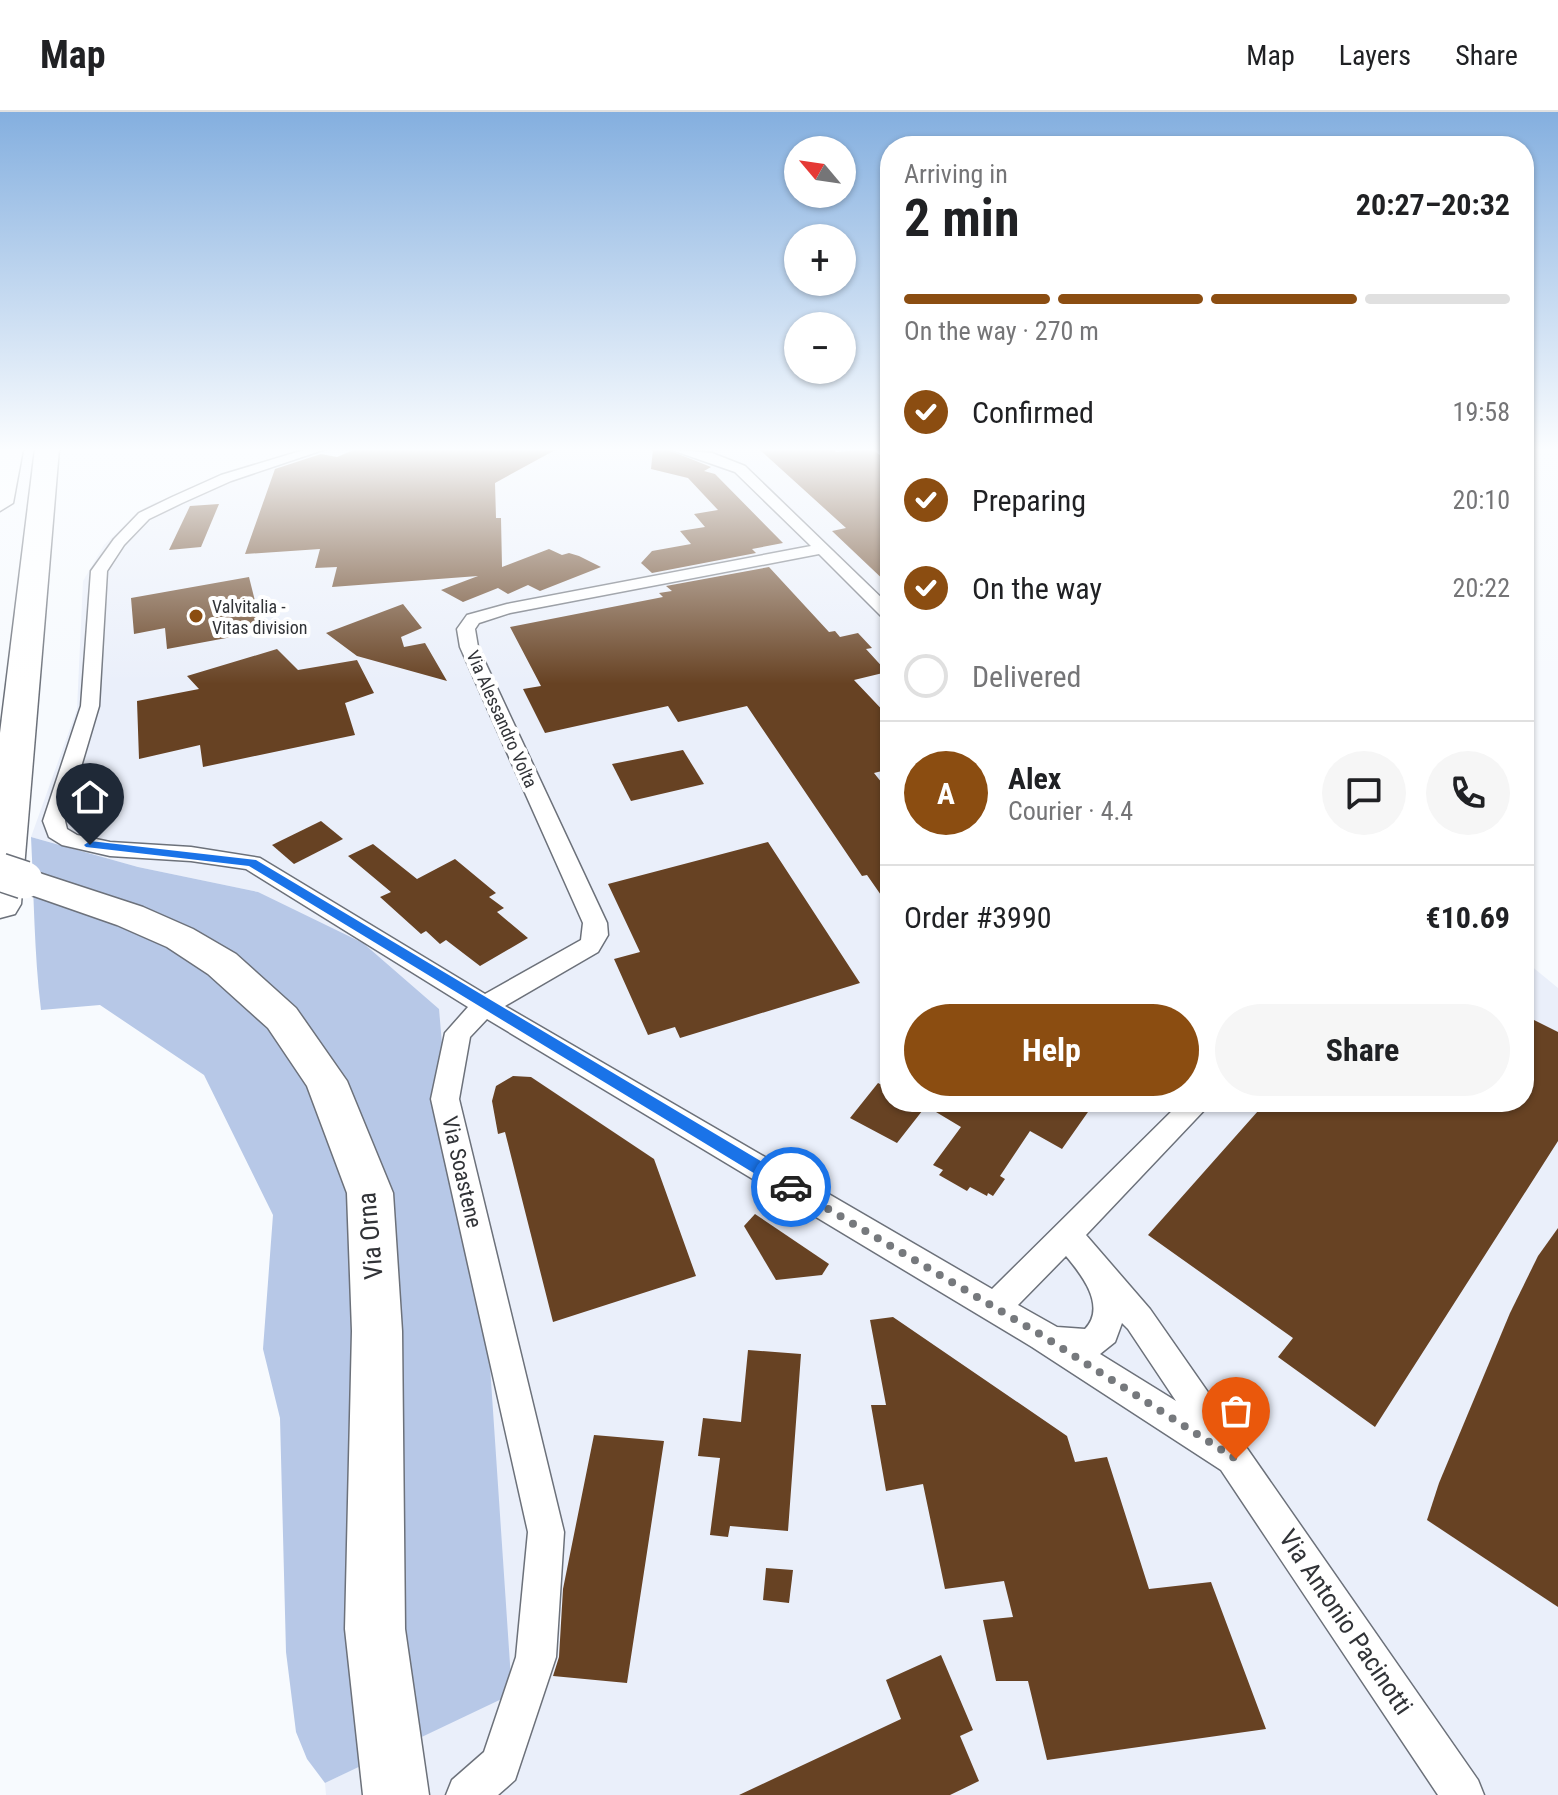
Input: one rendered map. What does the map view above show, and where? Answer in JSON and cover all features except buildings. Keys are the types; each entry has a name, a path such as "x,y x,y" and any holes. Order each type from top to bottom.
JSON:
{"highway":[{"path":"8,886 40,528"}],"main road":[{"name":"Via Orna","path":"8,886 130,916 180,938 222,964 282,1018 326,1081 370,1193 377,1331 375,1629 396,1795"}],"street":[{"path":"133,528 99,571 90,706 54,821 57,832 70,840 110,849 191,854 252,863 485,1006"},
{"path":"801,528 880,605"},
{"name":"Via Alessandro Volta","path":"485,1006 590,946 596,935 595,923 469,647 466,629 473,619 507,609 822,549"},
{"name":"Via Antonio Pacinotti","path":"485,1006 995,1307 1236,1459 1463,1795"},
{"name":"Via Soastene","path":"467,1795 500,1765 536,1657 546,1532 445,1099 458,1033 485,1006"},
{"path":"995,1307 1188,1112"},
{"path":"1066,1234 1139,1319 1236,1459"},
{"path":"1043,1336 1074,1346 1101,1335 1108,1324 1110,1310 1103,1278"}],"shaded area":[{"path":"122,528 880,528 880,1112 1534,1112 1534,968 1558,988 1558,1795 326,1795 325,1783 512,1693 258,892 138,867 31,837 77,709 83,581 104,545"},
{"path":"31,837 138,867 258,892 363,943 439,1009 454,1182 488,1336 512,1694 325,1783 307,1759 296,1732 286,1652 280,1418 263,1349 273,1215 204,1075 100,1005 41,1010"}],"way so far":[{"path":"791,1187 1043,1336 1236,1459"}],"place":[{"name":"Valvitalia - Vitas division","path":"196,616"}],"route":[{"path":"90,845 252,863 485,1006 791,1187"}]}
